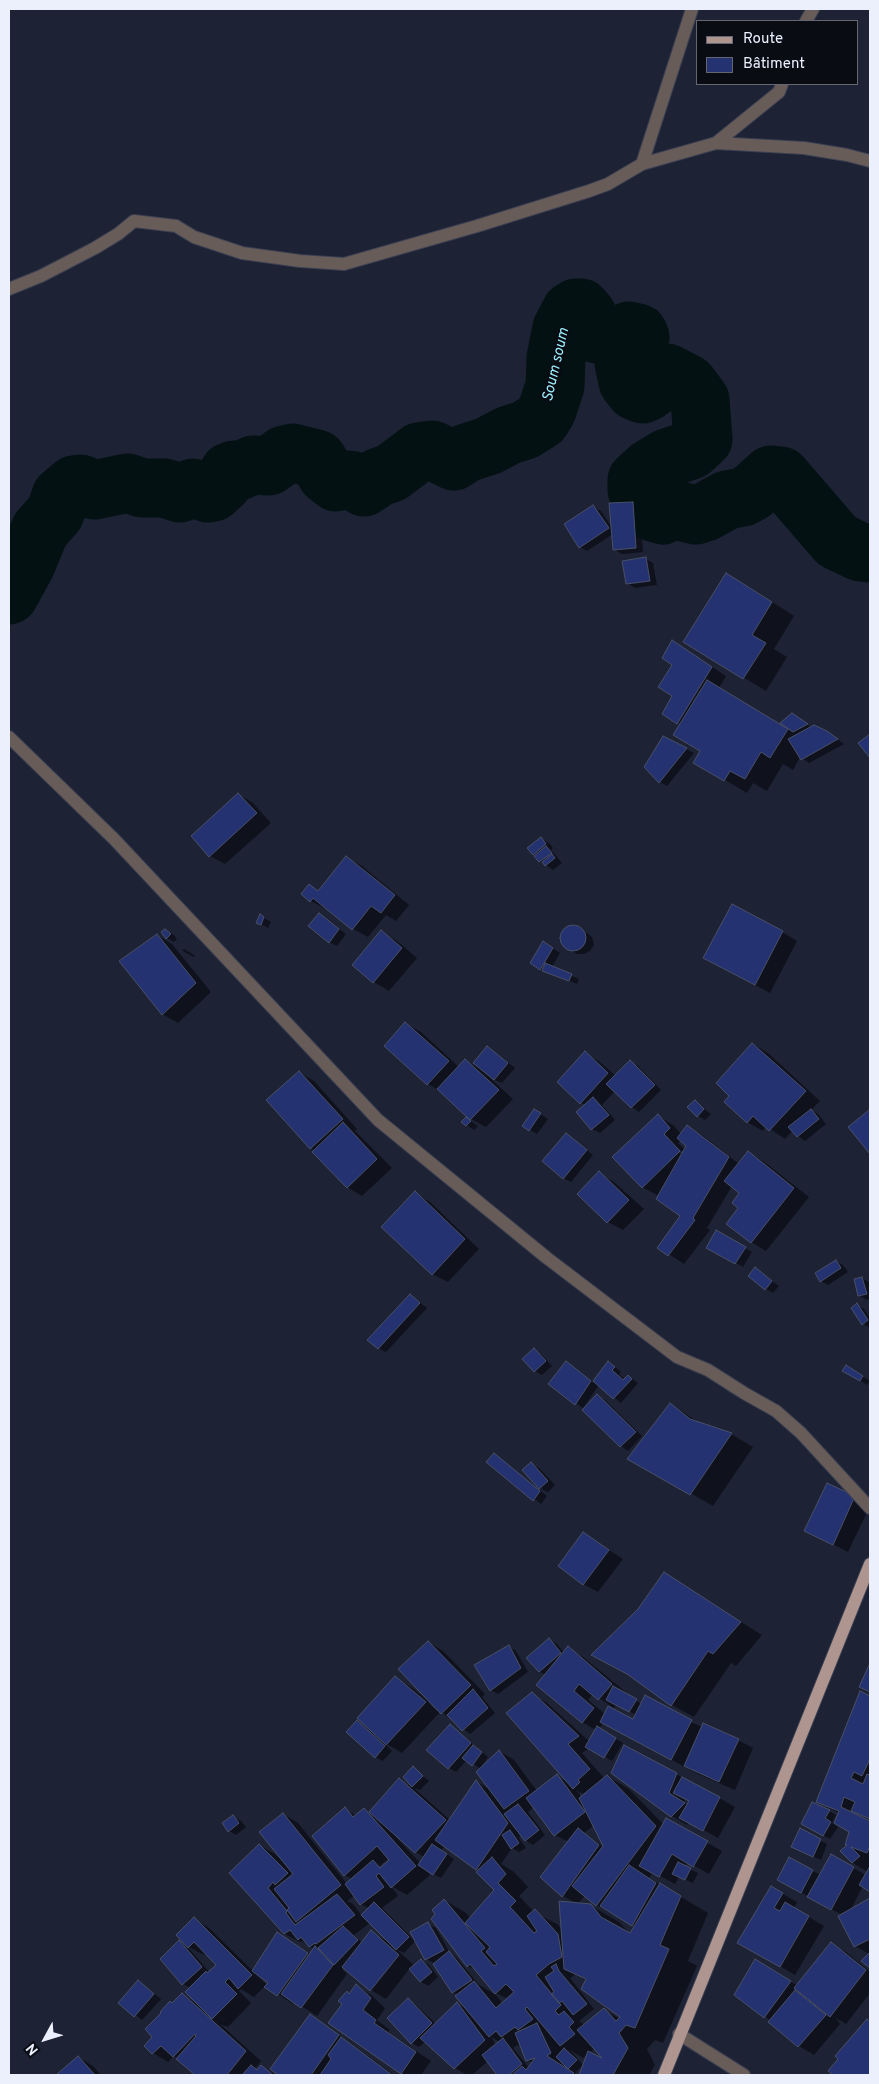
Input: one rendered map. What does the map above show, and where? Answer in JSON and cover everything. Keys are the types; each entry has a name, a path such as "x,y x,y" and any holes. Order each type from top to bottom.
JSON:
{"main road":[{"path":"664,2075 870,1564"}],"street":[{"path":"642,164 692,9"},
{"path":"807,20 814,9"},
{"path":"716,143 779,92 782,85"},
{"path":"9,289 41,276 94,248 118,234 134,221 176,226 194,238 242,253 300,261 344,264 468,229 589,191 608,184 642,164 716,143 804,148 870,161"},
{"path":"9,737 114,839 378,1120 547,1258 677,1357 708,1370 776,1411 802,1433 870,1508"},
{"path":"680,2034 744,2075"}],"building":[{"path":"633,502 636,548 613,550 609,503"},
{"path":"593,505 609,528 579,548 564,524"},
{"path":"646,557 650,581 626,584 622,561"},
{"path":"726,573 772,602 752,635 766,643 743,679 683,642"},
{"path":"672,640 712,667 677,724 662,714 672,696 658,687 672,665 662,658"},
{"path":"707,680 788,729 770,758 761,752 745,779 730,771 724,781 693,763 700,751 673,735"},
{"path":"792,713 808,724 793,732 780,723"},
{"path":"814,725 838,739 801,760 788,739"},
{"path":"870,734 870,758 858,743"},
{"path":"663,736 687,748 659,783 644,767"},
{"path":"238,793 257,813 209,857 191,836"},
{"path":"541,837 546,844 533,855 527,848"},
{"path":"546,846 552,853 539,862 534,856"},
{"path":"552,854 555,858 545,866 542,862"},
{"path":"346,856 395,895 381,913 371,906 352,930 313,898 310,902 301,894 309,884 318,891"},
{"path":"732,904 783,931 755,985 703,958"},
{"path":"319,913 339,929 329,943 308,926"},
{"path":"260,914 264,917 261,925 256,923"},
{"path":"573,925 582,929 586,938 582,947 573,951 564,947 560,938 564,929"},
{"path":"165,929 171,934 166,939 161,932"},
{"path":"381,930 402,948 373,983 352,965"},
{"path":"157,934 196,983 162,1015 119,961"},
{"path":"543,941 553,948 540,970 530,963"},
{"path":"545,963 572,974 569,981 542,971"},
{"path":"405,1022 449,1061 427,1085 384,1046"},
{"path":"752,1043 806,1091 769,1131 753,1116 747,1123 724,1102 729,1096 716,1083"},
{"path":"487,1046 508,1063 494,1080 473,1063"},
{"path":"585,1051 608,1073 580,1104 557,1082"},
{"path":"465,1059 499,1090 470,1120 437,1089"},
{"path":"630,1060 655,1085 631,1108 606,1084"},
{"path":"299,1071 343,1119 310,1149 266,1100"},
{"path":"593,1097 609,1115 591,1130 576,1112"},
{"path":"695,1100 704,1109 697,1117 687,1107"},
{"path":"534,1109 541,1113 529,1131 522,1126"},
{"path":"811,1109 819,1119 797,1137 788,1127"},
{"path":"870,1111 870,1154 848,1127"},
{"path":"658,1114 670,1128 664,1134 680,1151 642,1188 612,1157"},
{"path":"466,1117 471,1121 466,1126 461,1122"},
{"path":"343,1122 377,1159 347,1188 312,1152"},
{"path":"687,1125 729,1157 693,1218 695,1220 668,1256 657,1248 680,1216 656,1199 686,1146 677,1138"},
{"path":"566,1133 587,1150 563,1179 542,1161"},
{"path":"748,1151 794,1188 751,1243 726,1224 738,1208 732,1203 739,1193 724,1181"},
{"path":"599,1171 629,1200 607,1223 577,1194"},
{"path":"415,1191 465,1239 432,1275 381,1227"},
{"path":"716,1230 746,1247 735,1264 706,1248"},
{"path":"836,1260 841,1268 820,1282 815,1273"},
{"path":"755,1267 772,1281 765,1290 748,1276"},
{"path":"862,1277 867,1294 858,1296 854,1279"},
{"path":"410,1294 420,1303 378,1349 367,1340"},
{"path":"857,1303 868,1320 862,1325 851,1308"},
{"path":"534,1348 546,1361 534,1372 522,1359"},
{"path":"566,1361 591,1381 575,1405 548,1384"},
{"path":"608,1361 615,1367 612,1370 623,1380 628,1375 632,1379 613,1399 593,1381"},
{"path":"846,1365 863,1376 860,1381 842,1371"},
{"path":"597,1394 636,1432 620,1447 582,1410"},
{"path":"670,1403 690,1419 732,1433 690,1495 627,1459"},
{"path":"494,1453 540,1491 533,1501 486,1462"},
{"path":"531,1462 548,1481 539,1489 522,1470"},
{"path":"827,1483 855,1496 833,1545 804,1531"},
{"path":"583,1532 609,1550 583,1585 558,1566"},
{"path":"664,1572 741,1622 713,1654 708,1651 671,1706 627,1674 591,1655 638,1609"},
{"path":"549,1638 561,1653 539,1672 526,1658"},
{"path":"428,1641 471,1685 441,1714 398,1669"},
{"path":"509,1645 521,1668 490,1691 474,1665"},
{"path":"568,1646 612,1684 598,1700 579,1684 574,1691 594,1708 582,1723 536,1685"},
{"path":"870,1663 870,1692 859,1687"},
{"path":"395,1676 426,1702 386,1745 357,1718"},
{"path":"613,1686 637,1699 629,1712 606,1700"},
{"path":"473,1689 488,1708 462,1731 447,1715"},
{"path":"860,1691 870,1696 870,1759 862,1776 854,1772 851,1778 863,1784 867,1774 870,1775 870,1819 851,1811 855,1802 844,1797 841,1807 870,1821 870,1846 867,1853 851,1847 860,1856 852,1863 840,1851 847,1845 845,1845 849,1832 834,1823 839,1811 816,1802"},
{"path":"532,1692 579,1736 568,1744 590,1769 578,1780 580,1782 573,1789 506,1713"},
{"path":"645,1695 692,1720 671,1760 600,1722 608,1706 633,1719"},
{"path":"357,1720 385,1746 375,1758 346,1732"},
{"path":"703,1723 739,1739 719,1782 684,1766"},
{"path":"450,1724 471,1743 448,1769 426,1750"},
{"path":"597,1726 616,1738 604,1758 585,1747"},
{"path":"473,1745 482,1752 472,1766 462,1758"},
{"path":"624,1745 677,1773 669,1793 685,1803 671,1817 611,1773"},
{"path":"499,1750 529,1791 504,1809 476,1772"},
{"path":"413,1766 423,1776 412,1787 403,1777"},
{"path":"557,1774 585,1812 554,1836 526,1798"},
{"path":"607,1775 656,1826 596,1906 572,1886 603,1846 579,1798"},
{"path":"682,1777 720,1797 703,1831 679,1818 689,1801 673,1793"},
{"path":"399,1778 446,1820 415,1853 369,1812"},
{"path":"476,1780 508,1823 476,1870 435,1840"},
{"path":"812,1802 830,1810 825,1818 831,1822 823,1836 801,1824"},
{"path":"518,1804 539,1830 525,1841 504,1814"},
{"path":"345,1807 353,1817 364,1808 416,1866 391,1888 379,1873 376,1876 384,1887 360,1905 345,1884 373,1860 380,1868 389,1860 377,1846 344,1876 312,1836"},
{"path":"283,1813 341,1885 296,1922 287,1910 289,1908 274,1889 293,1874 259,1832"},
{"path":"233,1815 239,1823 228,1832 222,1823"},
{"path":"666,1818 708,1841 693,1867 672,1854 659,1877 639,1866"},
{"path":"578,1828 599,1845 562,1897 540,1877"},
{"path":"800,1828 821,1839 813,1857 791,1847"},
{"path":"510,1830 519,1843 511,1849 502,1835"},
{"path":"259,1844 288,1873 275,1885 273,1882 268,1888 287,1911 286,1913 295,1925 337,1894 355,1915 316,1944 309,1947 301,1937 298,1940 290,1930 284,1934 229,1873"},
{"path":"432,1844 447,1854 433,1875 418,1865"},
{"path":"831,1854 854,1867 831,1910 807,1897"},
{"path":"492,1857 506,1874 498,1883 516,1901 510,1907 534,1933 537,1931 527,1916 535,1909 558,1934 562,1957 549,1964 536,1975 561,2005 555,2011 559,2015 564,2011 574,2022 569,2027 575,2034 560,2046 527,2007 525,2009 533,2019 518,2030 515,2027 501,2037 496,2031 489,2037 455,1996 474,1981 496,2008 514,1992 506,1984 495,1994 470,1964 467,1967 431,1919 435,1914 432,1910 444,1899 485,1948 481,1951 494,1966 497,1964 486,1952 490,1947 465,1923 494,1890 476,1872"},
{"path":"789,1857 813,1870 801,1893 777,1880"},
{"path":"678,1862 691,1868 685,1880 672,1874"},
{"path":"629,1865 656,1883 632,1926 600,1906"},
{"path":"870,1866 870,1892 859,1885"},
{"path":"660,1883 681,1896 660,1945 669,1949 635,2028 626,2025 619,2033 628,2048 613,2075 579,2075 588,2051 602,2058 577,2030 604,2008 616,2021 620,2017 581,1989 586,1979 564,1969 559,1901 591,1904 601,1917 630,1933"},
{"path":"771,1886 783,1893 774,1908 780,1911 785,1902 809,1916 780,1967 737,1943"},
{"path":"870,1898 870,1939 854,1947 838,1916"},
{"path":"374,1902 409,1937 396,1950 361,1915"},
{"path":"194,1917 252,1975 238,1989 229,1978 225,1982 237,1994 212,2019 185,1992 206,1971 207,1973 216,1965 194,1942 188,1948 176,1935"},
{"path":"428,1922 444,1950 425,1960 410,1932"},
{"path":"343,1926 358,1940 334,1965 318,1948"},
{"path":"371,1930 399,1955 370,1991 342,1967"},
{"path":"277,1932 308,1953 277,1996 264,1987 268,1983 252,1971"},
{"path":"179,1940 202,1967 182,1985 160,1959"},
{"path":"831,1942 866,1970 830,2017 794,1988"},
{"path":"315,1946 333,1965 301,2008 281,1994"},
{"path":"449,1951 472,1980 452,1993 433,1964"},
{"path":"870,1952 870,1968 861,1961"},
{"path":"421,1959 432,1972 420,1982 409,1969"},
{"path":"755,1959 791,1981 764,2018 734,1995"},
{"path":"556,1964 559,1971 587,2004 573,2015 562,2001 559,2003 551,1994 554,1992 545,1977 554,1971 551,1967"},
{"path":"138,1980 154,1994 134,2017 118,2003"},
{"path":"356,1984 371,1998 363,2010 376,2020 374,2023 416,2052 401,2074 328,2023 342,2004 338,2001 347,1991 349,1994"},
{"path":"795,1990 826,2015 798,2047 768,2022"},
{"path":"182,1993 246,2051 227,2075 195,2075 176,2059 196,2036 195,2034 173,2057 161,2046 152,2054 144,2046 152,2037 145,2029 170,2001 172,2003"},
{"path":"408,1998 432,2023 411,2044 387,2018"},
{"path":"457,2002 485,2040 454,2069 420,2038"},
{"path":"310,2014 339,2035 311,2075 278,2075 270,2069"},
{"path":"867,2019 870,2022 870,2075 833,2075 828,2071 838,2059 835,2056"},
{"path":"537,2023 551,2053 547,2056 574,2073 572,2075 512,2075 522,2066 526,2070 535,2058 526,2061 515,2033"},
{"path":"341,2037 392,2075 320,2075 331,2059 328,2055"},
{"path":"503,2038 522,2064 509,2075 497,2075 482,2055"},
{"path":"564,2048 577,2060 568,2069 556,2057"},
{"path":"78,2056 95,2075 56,2075"},
{"path":"251,2065 257,2070 261,2065 273,2075 242,2075"}],"waterway":[{"name":"Soum soum","path":"9,595 26,564 40,530 55,513 61,496 74,485 81,484 94,490 128,483 142,488 164,488 180,493 193,488 208,493 213,492 223,483 229,472 239,471 253,465 269,466 284,455 293,453 317,459 327,475 336,482 355,481 364,487 379,477 391,473 419,452 432,450 454,461 466,453 525,430 541,420 547,410 555,386 556,358 562,328 571,311 576,308 581,308 587,315 588,326 593,333 608,336 619,335 629,331 638,333 640,337 637,349 624,363 628,382 635,391 642,394 647,392 660,383 663,376 667,373 688,384 700,400 703,439 691,450 667,458 649,469 637,480 637,490 653,512 663,515 671,509 696,515 727,500 743,497 752,492 771,475 781,476 837,541 860,552 870,553"}]}
